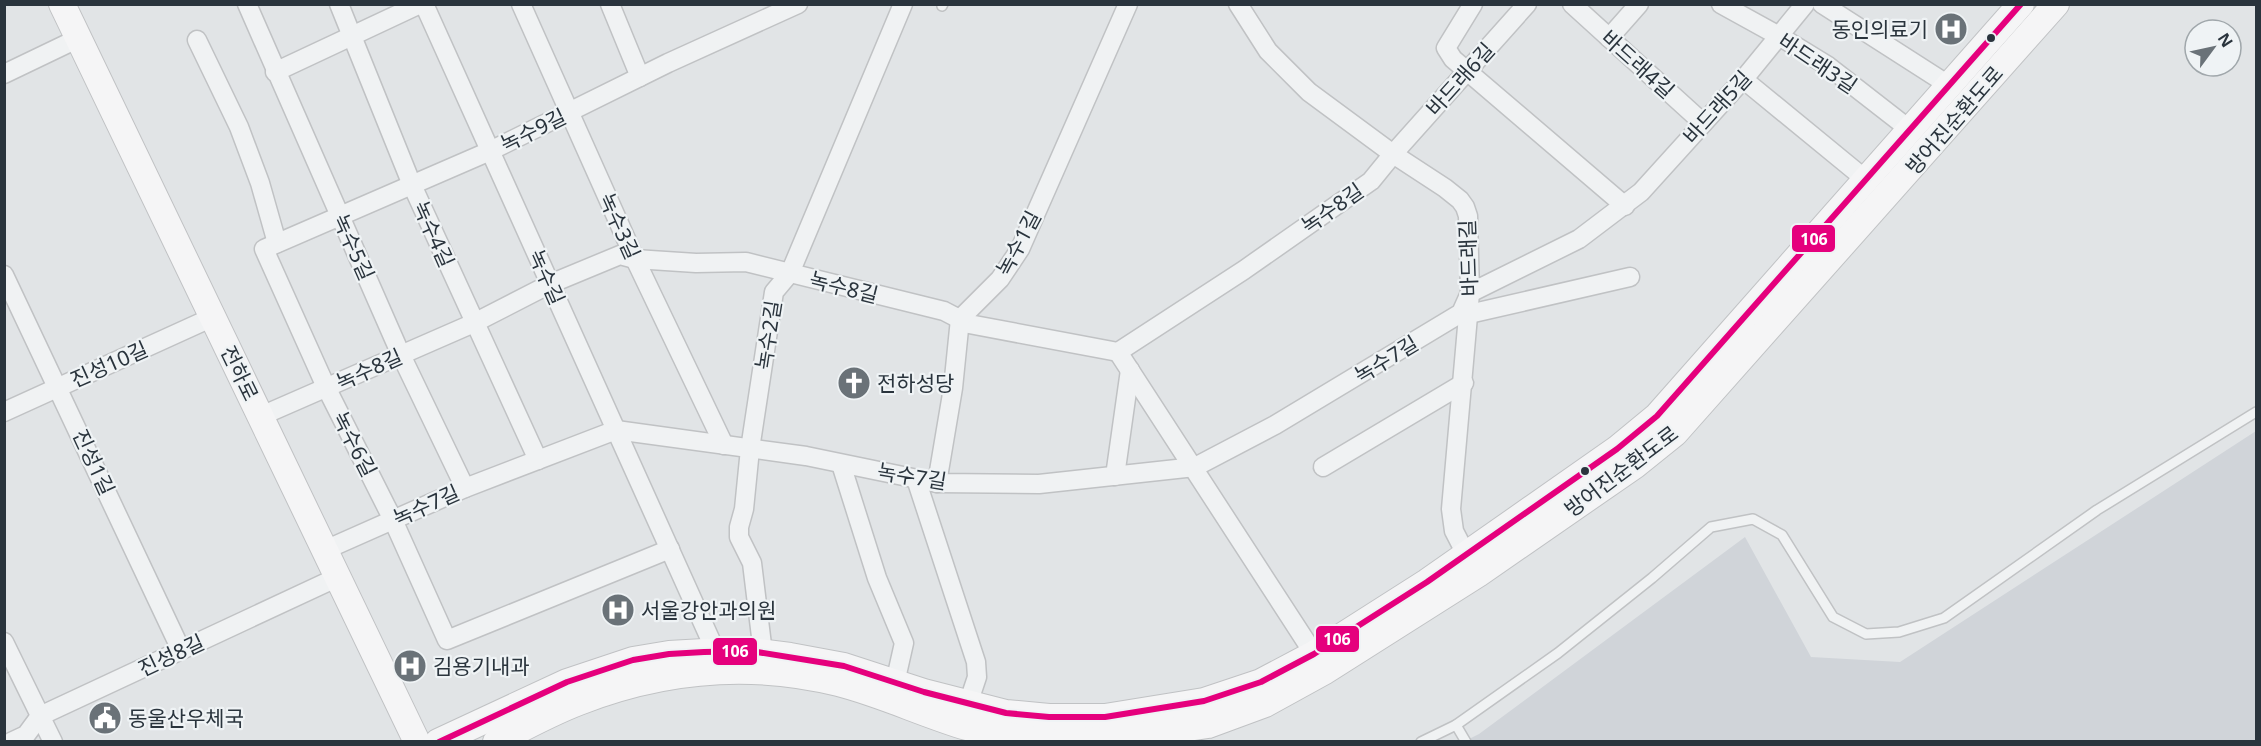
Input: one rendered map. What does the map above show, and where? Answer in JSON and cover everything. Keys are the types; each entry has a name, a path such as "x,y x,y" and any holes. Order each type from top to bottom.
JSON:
{"main road":[{"name":"방어진순환도로","path":"1056,741 1107,740 1208,725 1265,704 1325,671 1471,565 1657,416 2020,4"},
{"name":"방어진순환도로","path":"438,741 567,682 633,660 669,654 763,653 844,666 968,704 1006,713 1049,717 1105,717 1204,701 1261,682 1471,565 1634,466 1675,433 2056,4"},
{"name":"전하로","path":"68,6 79,38 417,741"},
{"path":"496,741 577,703 640,681 673,674 720,671 764,671 802,675 840,683 964,726 1049,741"}],"street":[{"name":"녹수5길","path":"247,4 401,355 465,488"},
{"name":"녹수4길","path":"339,4 412,185 538,460"},
{"path":"275,72 422,4"},
{"name":"녹수길","path":"422,4 716,652"},
{"name":"녹수3길","path":"521,4 635,259 724,445"},
{"path":"610,4 640,77"},
{"name":"녹수9길","path":"270,246 490,151 640,77 798,4"},
{"name":"녹수2길","path":"763,653 752,563 739,537 739,527 744,509 750,449 774,292 790,273 903,4"},
{"name":"녹수1길","path":"960,319 1000,279 1020,249 1128,4"},
{"name":"바드래길","path":"1238,4 1269,51 1309,92 1392,154 1445,188 1465,207 1468,216 1470,293 1464,384 1451,509 1454,531 1471,565"},
{"path":"1473,4 1446,48 1453,59 1625,206"},
{"name":"바드래6길","path":"1392,154 1527,4"},
{"name":"바드래4길","path":"1572,4 1703,123"},
{"path":"1609,38 1639,4"},
{"name":"바드래3길","path":"1721,4 1828,66 1909,129"},
{"name":"바드래5길","path":"1470,293 1579,239 1625,206 1641,192 1743,79 1805,4"},
{"path":"1822,4 1950,86"},
{"path":"4,74 79,38"},
{"name":"녹수6길","path":"197,40 239,127 260,183 270,246 326,387 393,520 447,640 670,549"},
{"path":"1743,79 1865,179"},
{"name":"녹수8길","path":"261,416 474,323 550,284 620,255 635,259 696,263 746,262 944,311 969,324 1118,352 1244,270 1371,181 1392,154"},
{"name":"진성1길","path":"4,275 59,387 181,650"},
{"path":"1468,314 1630,277"},
{"name":"녹수7길","path":"325,550 465,488 616,430 806,456 937,483 1039,484 1195,467 1275,425 1461,313 1470,293"},
{"name":"진성10길","path":"4,412 213,317"},
{"path":"937,483 953,388 960,319"},
{"path":"1118,352 1195,467 1314,654"},
{"path":"1115,476 1130,370"},
{"path":"1323,467 1464,384"},
{"path":"841,464 877,578 904,643 895,683"},
{"path":"916,479 976,662 977,677 968,704"},
{"name":"진성8길","path":"10,741 26,735 40,716 338,577"},
{"path":"4,642 53,741"}],"lane":[{"path":"1421,741 1456,724 1558,653 1652,578 1711,527 1753,519 1782,535 1833,617 1866,634 1899,632 1944,618 2097,510 2256,412"},
{"path":"1456,724 1466,741"}],"shaded area":[{"path":"2256,431 2256,741 1463,742 1479,734 1745,537 1811,657 1900,662"}],"transit line":[{"name":"106","path":"439,742 567,682 633,660 669,654 751,651 844,666 924,692 1006,713 1049,717 1105,717 1204,701 1261,682 1314,654 1427,582 1617,449 1657,416 2021,4"}],"place":[{"name":"동인의료기","path":"1951,29"},
{"name":"전하성당","path":"854,383"},
{"name":"서울강안과의원","path":"618,610"},
{"name":"김용기내과","path":"410,666"},
{"name":"동울산우체국","path":"105,718"}]}
